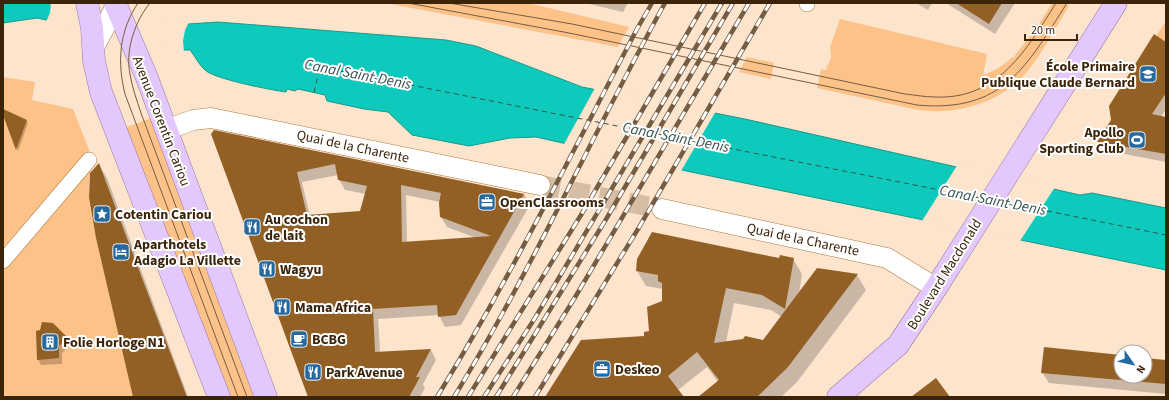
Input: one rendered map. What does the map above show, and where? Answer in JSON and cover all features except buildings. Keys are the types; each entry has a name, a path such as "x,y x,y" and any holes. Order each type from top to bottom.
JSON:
{"main road":[{"path":"88,3 92,28 93,49 101,92 219,397"},
{"name":"Boulevard Macdonald","path":"839,395 898,345 936,288 1116,3"},
{"name":"Avenue Corentin Cariou","path":"115,4 147,78 266,397"}],"street":[{"path":"93,49 115,4"},
{"name":"Quai de la Charente","path":"166,130 193,120 211,118 540,185"},
{"path":"3,261 89,160"},
{"name":"Quai de la Charente","path":"662,209 887,258 936,288"}],"shaded area":[{"path":"385,3 528,3 629,27 618,47"},
{"path":"1052,3 1064,3 1069,6 1043,49 1026,73 1003,93 990,100 962,109 948,111 918,110 817,88 821,69 828,69 826,68 831,58 830,47 840,19 987,54 983,75 998,68 1012,57 1013,58 1039,24"},
{"path":"1166,21 1166,42 1156,36"},
{"path":"747,57 774,63 771,79 739,72"},
{"path":"3,77 35,82 32,100 73,109 93,160 89,179 89,199 93,223 133,397 3,397"},
{"path":"154,117 255,397 225,397 124,128"}],"water":[{"name":"Canal Saint-Denis","path":"3,3 90,3 188,24 218,22 446,40 476,46 582,87 745,119 1080,195 1092,193 1166,208 1166,270 691,172 536,137 510,138 469,146 412,135 388,112 364,109 327,101 325,95 298,89 295,91 287,89 286,92 243,84 219,77 205,70 190,50 184,50 37,18 3,23"}],"pier":[{"path":"51,3 99,3 189,22 185,30 183,41 184,52 46,22 50,13"},
{"path":"595,88 716,111 681,171 563,146"},
{"path":"958,164 1055,187 1020,241 922,221"}],"ferry route":[{"path":"314,92 320,67 980,198"},
{"path":"1003,202 1166,235"}],"tunnel":[{"path":"540,185 662,209"}],"tram line":[{"path":"138,3 127,25 121,47 122,82 125,94 238,397"},
{"path":"150,3 140,18 132,36 129,55 132,84 141,113 247,397"},
{"path":"408,3 569,33 917,105 946,106 971,101 991,93 1009,81 1024,66 1067,3"},
{"path":"449,3 572,24 905,94 935,97 957,96 976,90 993,81 1022,54 1056,3"}],"railway":[{"path":"437,397 490,307 652,3"},
{"path":"454,397 510,300 638,52 665,3"},
{"path":"468,397 581,215 705,3"},
{"path":"484,397 535,318 722,3"},
{"path":"496,397 605,221 733,3"},
{"path":"513,397 574,299 749,3"},
{"path":"535,397 638,229 770,3"}],"place":[{"name":"École Primaire Publique Claude Bernard","path":"1148,74"},
{"name":"Apollo Sporting Club","path":"1137,140"},
{"name":"OpenClassrooms","path":"487,202"},
{"name":"Cotentin Cariou","path":"102,214"},
{"name":"Au cochon de lait","path":"252,227"},
{"name":"Aparthotels Adagio La Villette","path":"121,252"},
{"name":"Wagyu","path":"267,269"},
{"name":"Mama Africa","path":"282,307"},
{"name":"BCBG","path":"299,339"},
{"name":"Folie Horloge N1","path":"50,342"},
{"name":"Deskeo","path":"602,369"},
{"name":"Park Avenue","path":"313,372"}]}
